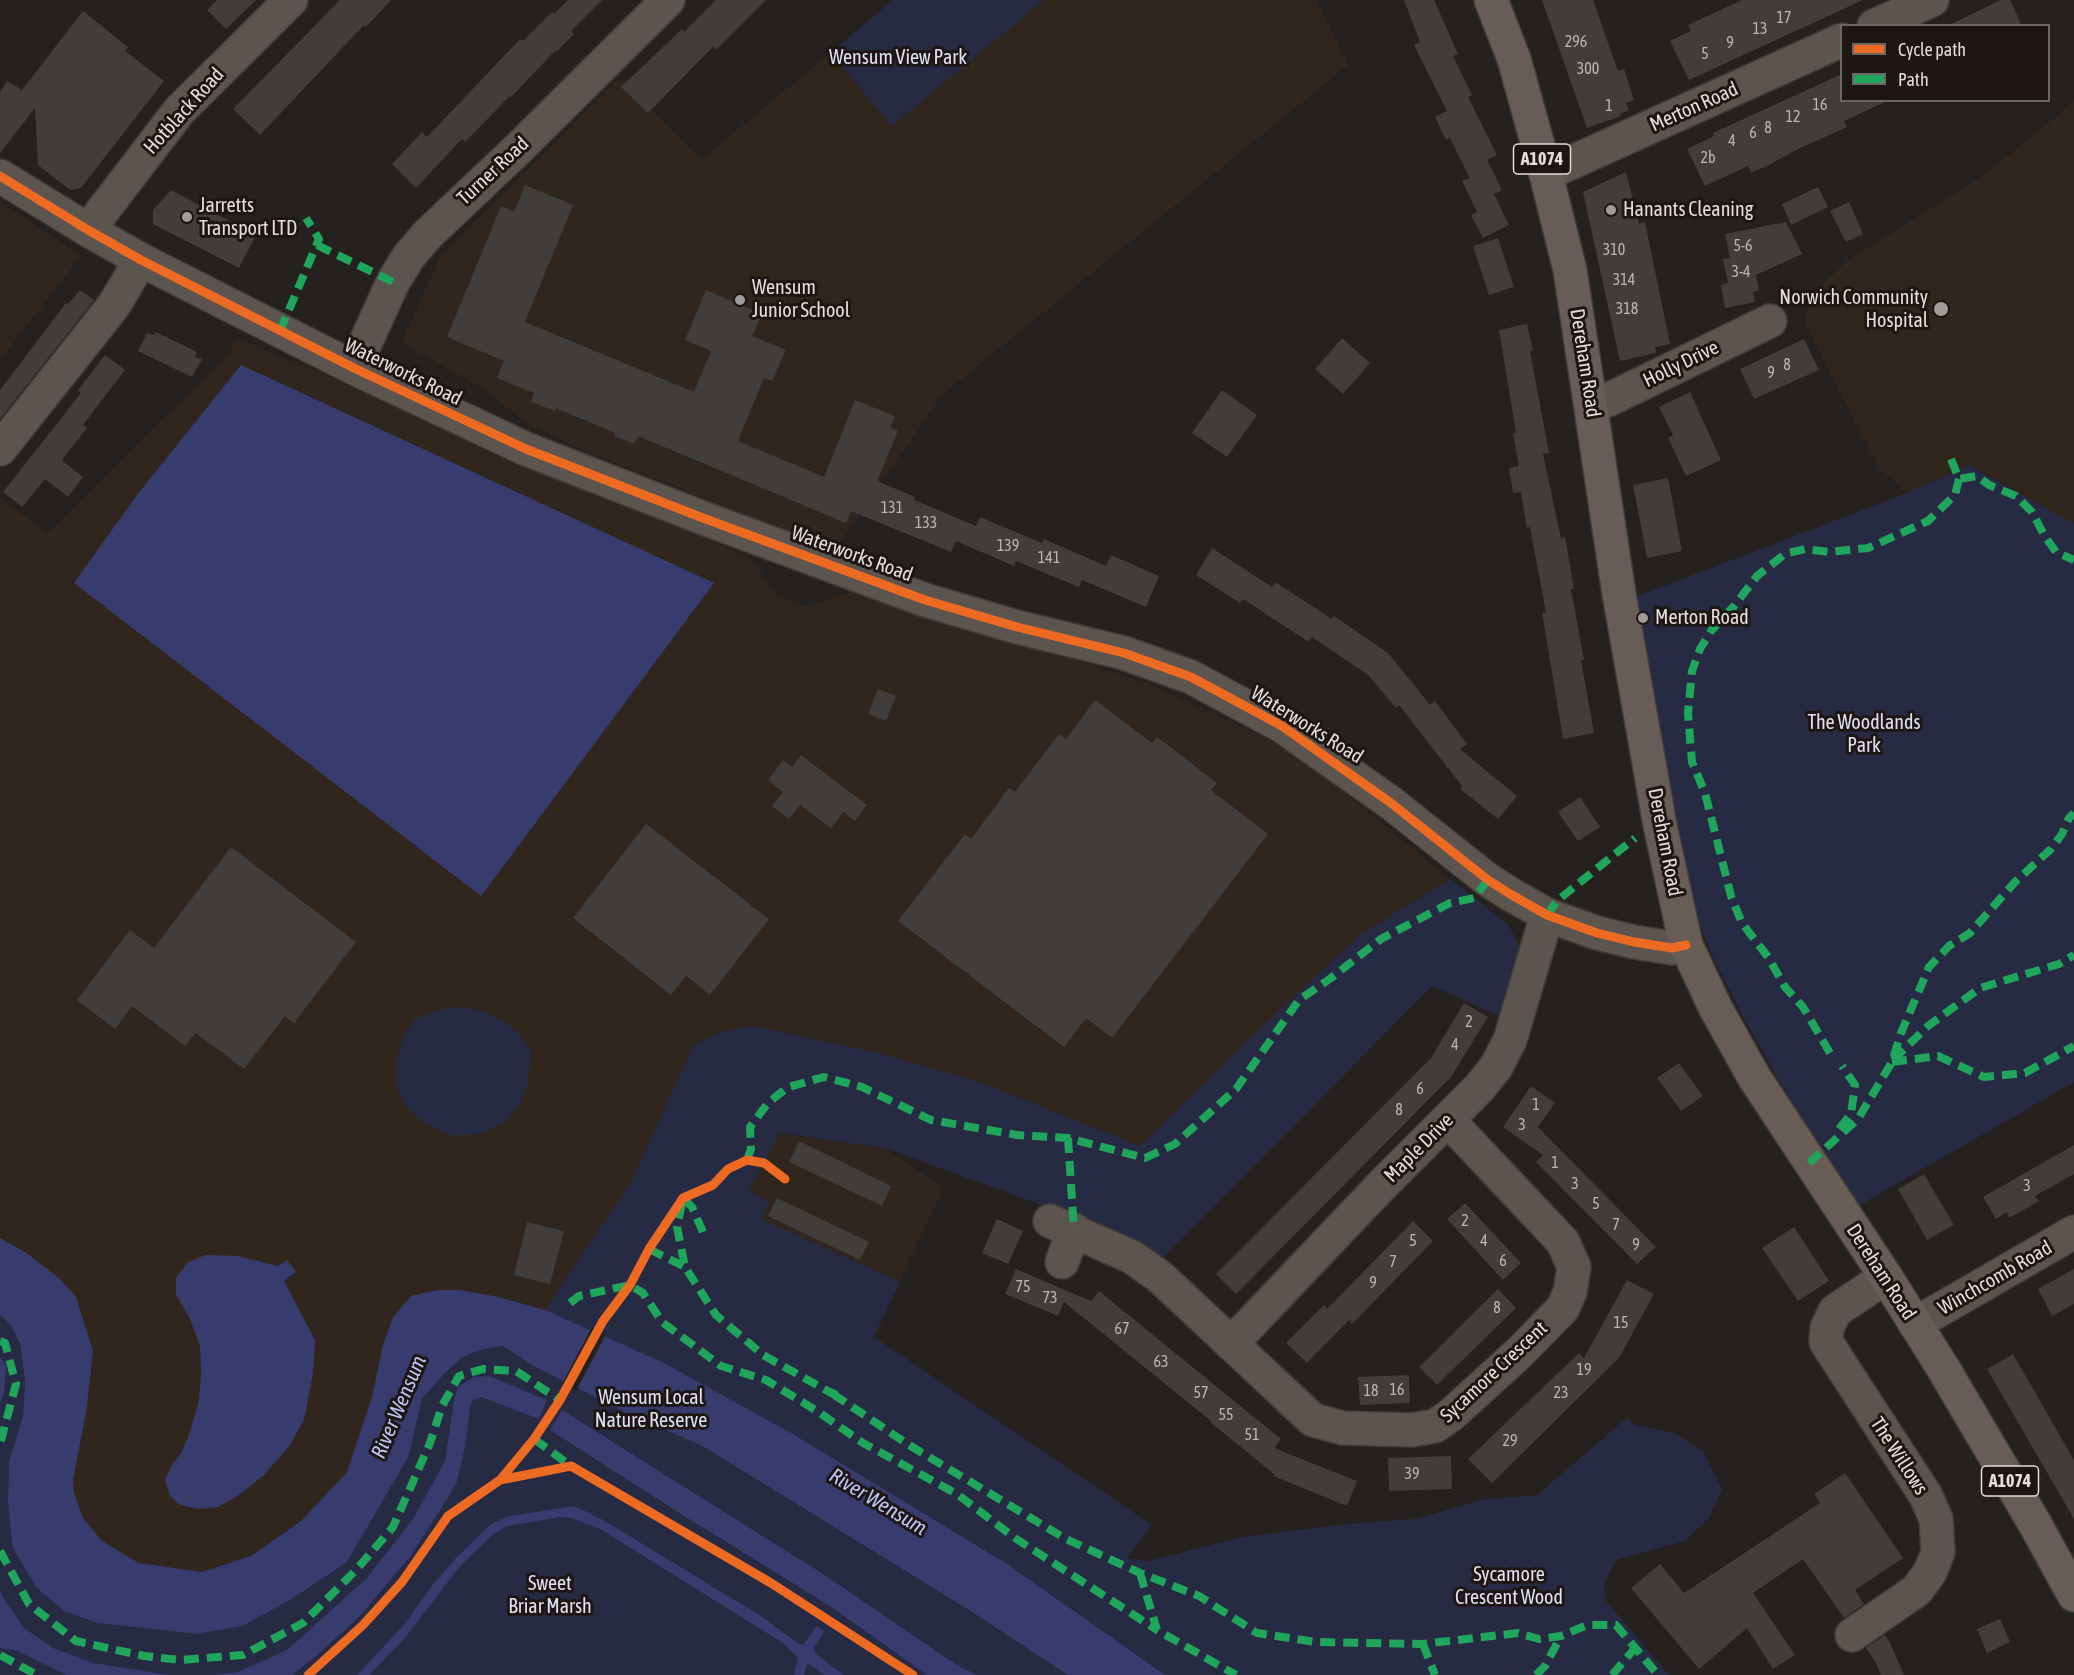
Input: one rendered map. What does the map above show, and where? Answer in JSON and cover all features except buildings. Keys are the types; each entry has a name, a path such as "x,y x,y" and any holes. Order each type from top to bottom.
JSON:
{"main road":[{"name":"Dereham Road","path":"1491,0 1514,59 1546,174 1574,289 1619,594 1660,825 1686,945 1716,1009 1754,1077 1916,1324 2024,1505 2074,1595"}],"street":[{"name":"Hotblack Road","path":"88,231 179,111 291,0"},
{"name":"Turner Road","path":"354,368 393,282 409,256 428,234 519,148 668,0"},
{"path":"1878,24 1932,0"},
{"name":"Merton Road","path":"1546,174 1840,41"},
{"name":"Waterworks Road","path":"0,176 88,231 141,260 354,368 526,449 925,600 1017,627 1124,653 1191,677 1282,726 1401,810 1488,880 1547,915 1597,933 1635,942 1672,948 1686,945"},
{"path":"0,449 114,306 141,260"},
{"name":"Holly Drive","path":"1592,405 1608,400 1770,321"},
{"name":"Maple Drive","path":"1231,1344 1383,1184 1448,1120 1496,1067 1510,1040 1547,915"},
{"name":"Sycamore Crescent","path":"1062,1262 1062,1225 1132,1257 1159,1276 1313,1420 1343,1428 1412,1430 1435,1426 1451,1415 1520,1352 1563,1308 1570,1292 1574,1267 1563,1242 1448,1120"},
{"name":"Winchcomb Road","path":"1916,1324 2074,1232"},
{"name":"The Willows","path":"1852,1635 1917,1590 1930,1572 1938,1552 1936,1519 1926,1496 1826,1342 1827,1328 1835,1311 1886,1277"}],"shaded area":[{"name":"Wensum Junior School","path":"1044,0 1316,0 1348,65 942,395 835,550 578,448 527,424 486,390 402,343 440,256 620,78 701,160 830,53 892,126"},
{"name":"Norwich Community Hospital","path":"2074,100 2074,524 1970,465 1907,493 1879,468 1805,323 1812,295 1848,260 1984,175"},
{"path":"0,201 81,256 0,360"},
{"path":"237,338 751,558 776,595 804,606 852,592 898,600 1155,686 1294,751 1450,879 1362,933 1256,1032 1140,1146 985,1084 694,1044 631,1182 545,1310 499,1297 460,1290 438,1290 393,1317 383,1344 372,1397 347,1472 301,1521 251,1556 202,1572 139,1563 102,1541 83,1518 74,1492 73,1480 86,1413 25,1252 0,1238 0,497 47,533 227,356"},
{"path":"779,1133 885,1148 944,1188 899,1281 761,1220 749,1190"}],"green space":[{"name":"Wensum View Park","path":"893,0 1044,0 892,126 830,53"},
{"name":"The Woodlands Park","path":"1969,465 2074,524 2074,1082 1851,1210 1742,1015 1712,955 1682,878 1625,601 1907,493"},
{"name":"Wensum Local Nature Reserve","path":"1450,879 1508,924 1522,951 1499,1016 1432,986 1157,1264 1044,1206 885,1148 780,1133 749,1190 769,1202 761,1219 900,1282 874,1337 1152,1525 1127,1558 1149,1561 1242,1537 1345,1524 1416,1519 1480,1500 1537,1495 1627,1418 1636,1425 1674,1433 1703,1451 1722,1489 1709,1518 1685,1541 1616,1560 1604,1585 1606,1601 1669,1675 0,1675 0,1315 10,1324 20,1344 25,1380 23,1416 9,1462 8,1503 98,1623 196,1634 347,1562 409,1456 422,1400 461,1358 480,1350 504,1346 532,1365 545,1310 631,1182 694,1044 721,1032 753,1026 878,1053 985,1084 1140,1146 1256,1032 1362,933"},
{"path":"466,1007 502,1020 519,1033 531,1051 528,1085 519,1105 505,1122 480,1134 454,1136 425,1124 406,1107 397,1088 396,1061 403,1038 414,1020 447,1008"}],"water":[{"path":"241,365 714,583 481,896 74,583 137,495"},
{"name":"River Wensum","path":"0,1238 25,1252 60,1279 76,1297 93,1351 86,1413 73,1480 74,1492 83,1518 102,1541 139,1563 202,1572 251,1556 301,1521 347,1472 372,1397 383,1344 393,1317 411,1296 438,1290 460,1290 499,1297 545,1310 662,1362 791,1433 1007,1564 1165,1675 1068,1675 974,1613 701,1445 626,1413 532,1365 503,1346 480,1350 461,1358 422,1399 409,1456 347,1562 290,1600 242,1626 196,1634 98,1623 64,1611 36,1587 13,1548 8,1503 9,1462 23,1416 25,1380 20,1344 10,1324 0,1315"},
{"path":"205,1255 238,1256 278,1266 287,1260 296,1272 284,1281 315,1340 313,1373 304,1420 290,1445 264,1475 239,1495 218,1507 199,1509 180,1505 170,1496 165,1480 189,1435 199,1400 201,1373 200,1346 190,1319 176,1294 176,1278 187,1263"},
{"path":"0,1357 6,1366 4,1392 0,1404"},
{"path":"489,1376 547,1400 539,1419 481,1397 473,1400 456,1485 410,1557 358,1618 292,1675 215,1675 238,1672 287,1650 366,1579 413,1519 445,1461 458,1387 474,1377"},
{"path":"562,1410 826,1576 955,1664 977,1675 927,1675 830,1606 550,1430"},
{"path":"575,1506 603,1520 761,1616 800,1645 804,1644 816,1626 824,1631 814,1648 816,1654 844,1675 825,1675 807,1663 804,1675 794,1675 798,1658 783,1643 600,1529 571,1518 560,1517 507,1526 491,1536 460,1566 405,1638 369,1675 357,1675 403,1626 454,1560 491,1524 509,1516"},
{"path":"0,1591 24,1628 53,1648 93,1663 169,1675 67,1675 15,1650 3,1649 0,1647"}],"pier":[{"path":"592,1327 606,1334 576,1391 562,1384"}],"marked path":[{"path":"280,331 319,239 306,218"},
{"path":"317,245 393,282"},
{"path":"1951,459 1959,479 1977,476 1989,485 2016,496 2032,512 2056,552 2074,560"},
{"path":"1830,1053 1803,1007 1785,987 1768,957 1742,923 1731,896 1705,793 1692,762 1688,713 1692,671 1700,649 1711,631 1757,576 1785,554 1805,549 1829,552 1868,548 1928,521 1955,495 1959,479"},
{"path":"1809,1163 1858,1119 1892,1062 1901,1033 1929,967 1949,946 1970,933 2015,882 2051,849 2074,813"},
{"path":"1547,915 1558,900 1635,838"},
{"path":"747,1160 751,1149 750,1127 768,1103 788,1087 824,1077 862,1087 931,1120 1017,1135 1068,1138 1145,1158 1175,1144 1236,1089 1299,1000 1381,939 1450,903 1474,898 1488,880"},
{"path":"1893,1060 1928,1026 1980,988 2059,964 2074,955"},
{"path":"1892,1062 1938,1056 1984,1077 2025,1073 2074,1046"},
{"path":"1839,1129 1851,1114 1855,1085 1842,1066"},
{"path":"1068,1138 1074,1230"},
{"path":"703,1232 692,1207 683,1198 677,1227 685,1267 716,1315 763,1355 833,1394 837,1386"},
{"path":"649,1249 685,1267"},
{"path":"570,1303 579,1296 630,1285 643,1293 662,1322 721,1366 766,1380 863,1443 957,1494 1015,1538 1157,1630"},
{"path":"0,1341 5,1343 16,1384 0,1444"},
{"path":"0,1551 29,1604 76,1641 144,1656 180,1660 243,1655 303,1623 357,1569 393,1527 430,1443 442,1406 459,1376 483,1369 516,1371 560,1400"},
{"path":"833,1394 909,1445 1066,1539 1140,1573 1199,1596 1257,1633 1315,1642 1423,1644 1518,1633 1539,1639 1561,1636 1587,1625 1616,1625 1658,1675"},
{"path":"534,1439 571,1466"},
{"path":"1140,1573 1157,1630 1236,1675"},
{"path":"1536,1675 1545,1666 1561,1636"},
{"path":"1423,1644 1435,1675"},
{"path":"1612,1675 1635,1648"},
{"path":"0,1655 37,1675"}],"cycle path":[{"path":"0,176 141,260 354,368 526,449 703,518 925,600 1017,627 1124,653 1191,677 1282,726 1391,803 1488,880 1547,915 1597,933 1634,942 1672,948 1686,945"},
{"path":"500,1480 534,1439 560,1400 603,1321 630,1285 649,1249 683,1198 713,1185 728,1169 747,1160 764,1163 785,1179"},
{"path":"308,1675 363,1625 402,1582 448,1516 500,1480 571,1466 771,1583 913,1675"}],"place":[{"name":"Hanants Cleaning","path":"1611,210"},
{"name":"Jarretts Transport LTD","path":"187,217"},
{"name":"Wensum Junior School","path":"740,300"},
{"name":"Norwich Community Hospital","path":"1941,309"},
{"name":"Merton Road","path":"1643,618"}],"park label":[{"name":"Sycamore Crescent Wood","path":"1509,1586"},
{"name":"Sweet Briar Marsh","path":"550,1596"}]}
